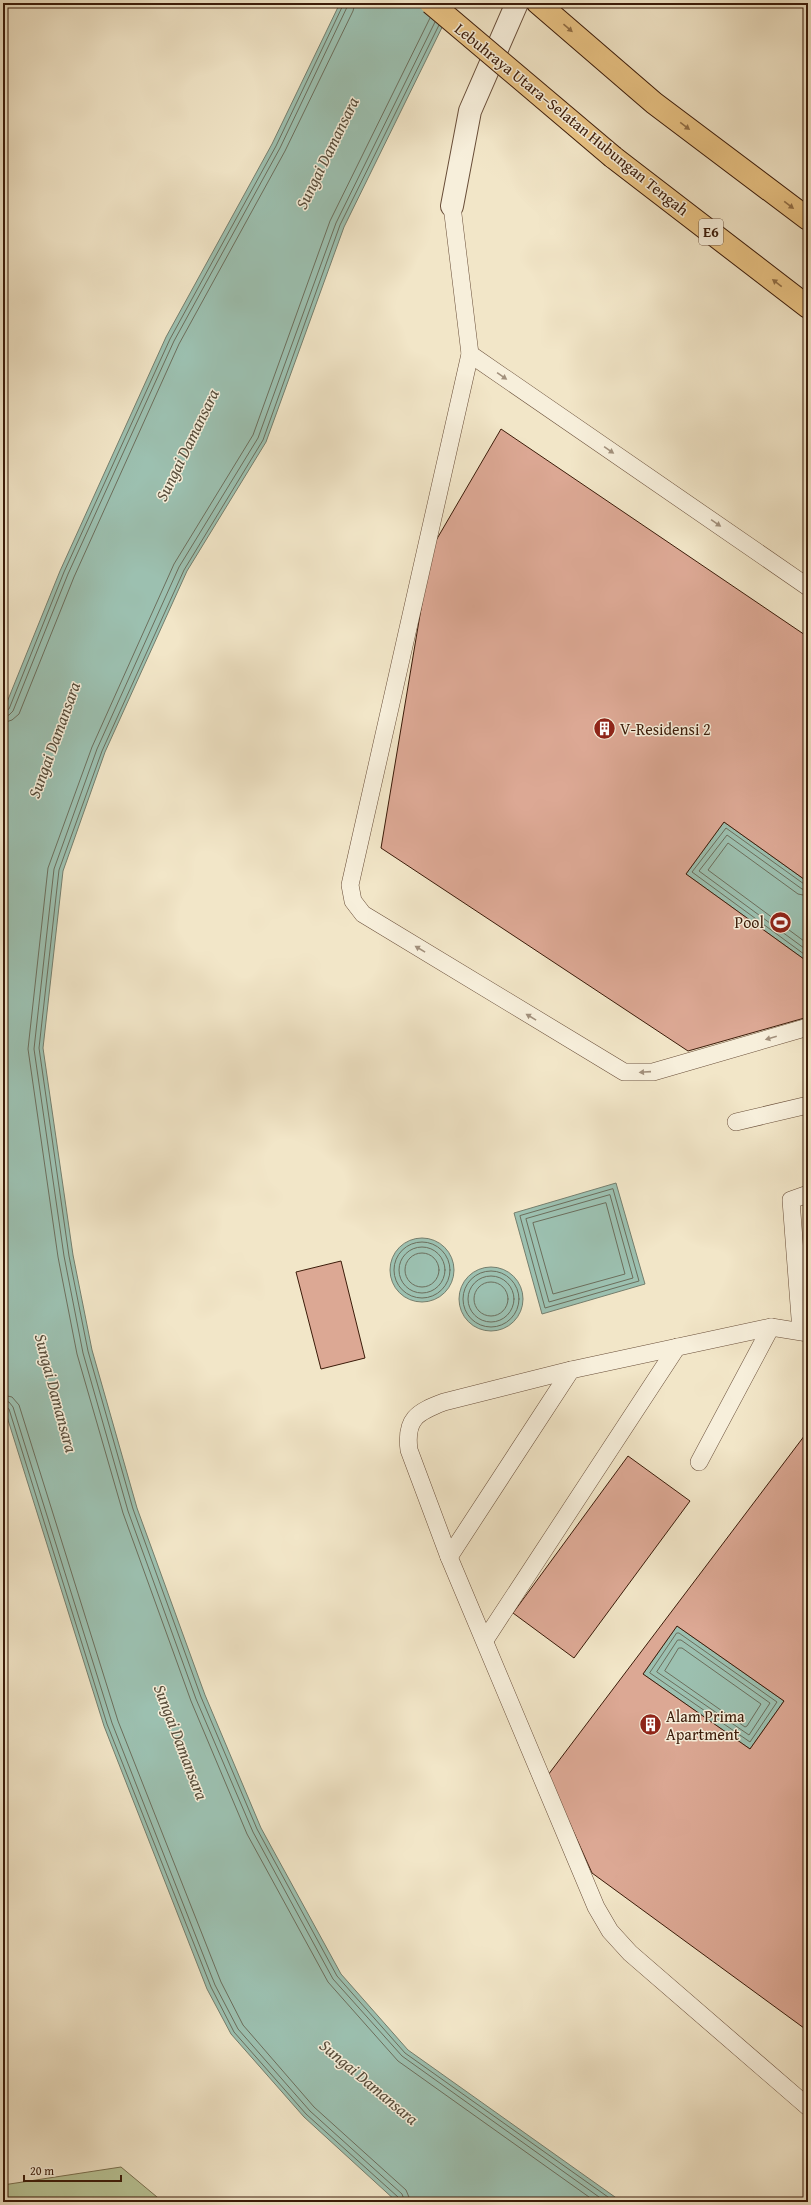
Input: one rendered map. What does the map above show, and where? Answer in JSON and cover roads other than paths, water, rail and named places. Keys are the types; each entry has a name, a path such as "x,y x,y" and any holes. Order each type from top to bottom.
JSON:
{"highway":[{"name":"Lebuhraya Utara–Selatan Hubungan Tengah","path":"431,3 613,157 808,307"},
{"path":"538,3 654,103 808,219"}],"street":[{"path":"452,206 470,111 517,3"}],"lane":[{"path":"452,206 470,354 350,885 353,901 363,914 624,1072 653,1072 808,1027"},
{"path":"470,354 808,587"},
{"path":"736,1122 808,1105"},
{"path":"808,1194 791,1200 804,1332 771,1327 571,1370 444,1402 425,1409 412,1420 407,1435 409,1450 449,1557 596,1907 610,1931 630,1954 808,2107"},
{"path":"698,1462 771,1327"},
{"path":"485,1640 677,1347"},
{"path":"449,1557 571,1370"}],"water":[{"name":"Sungai Damansara","path":"340,3 454,3 344,227 266,442 187,571 105,752 63,871 43,1048 73,1255 92,1350 137,1508 205,1695 261,1828 341,1974 408,2050 622,2202 397,2202 304,2117 231,2034 207,1989 104,1726 3,1404 3,712 60,571 166,337 272,144"},
{"name":"Pool","path":"724,822 808,882 808,962 686,874"},
{"path":"616,1183 645,1284 542,1314 514,1213"},
{"path":"416,1238 428,1238 445,1247 452,1258 454,1270 452,1282 445,1293 428,1302 416,1302 404,1297 395,1288 390,1276 390,1264 395,1252 404,1243"},
{"path":"491,1267 503,1270 514,1276 520,1287 523,1299 520,1311 514,1322 503,1328 491,1331 479,1328 468,1322 462,1311 459,1299 462,1287 468,1276 479,1270"},
{"path":"677,1626 784,1701 750,1749 643,1674"}],"place":[{"name":"V-Residensi 2","path":"604,729"},
{"name":"Pool","path":"780,922"},
{"name":"Alam Prima Apartment","path":"651,1725"}]}
